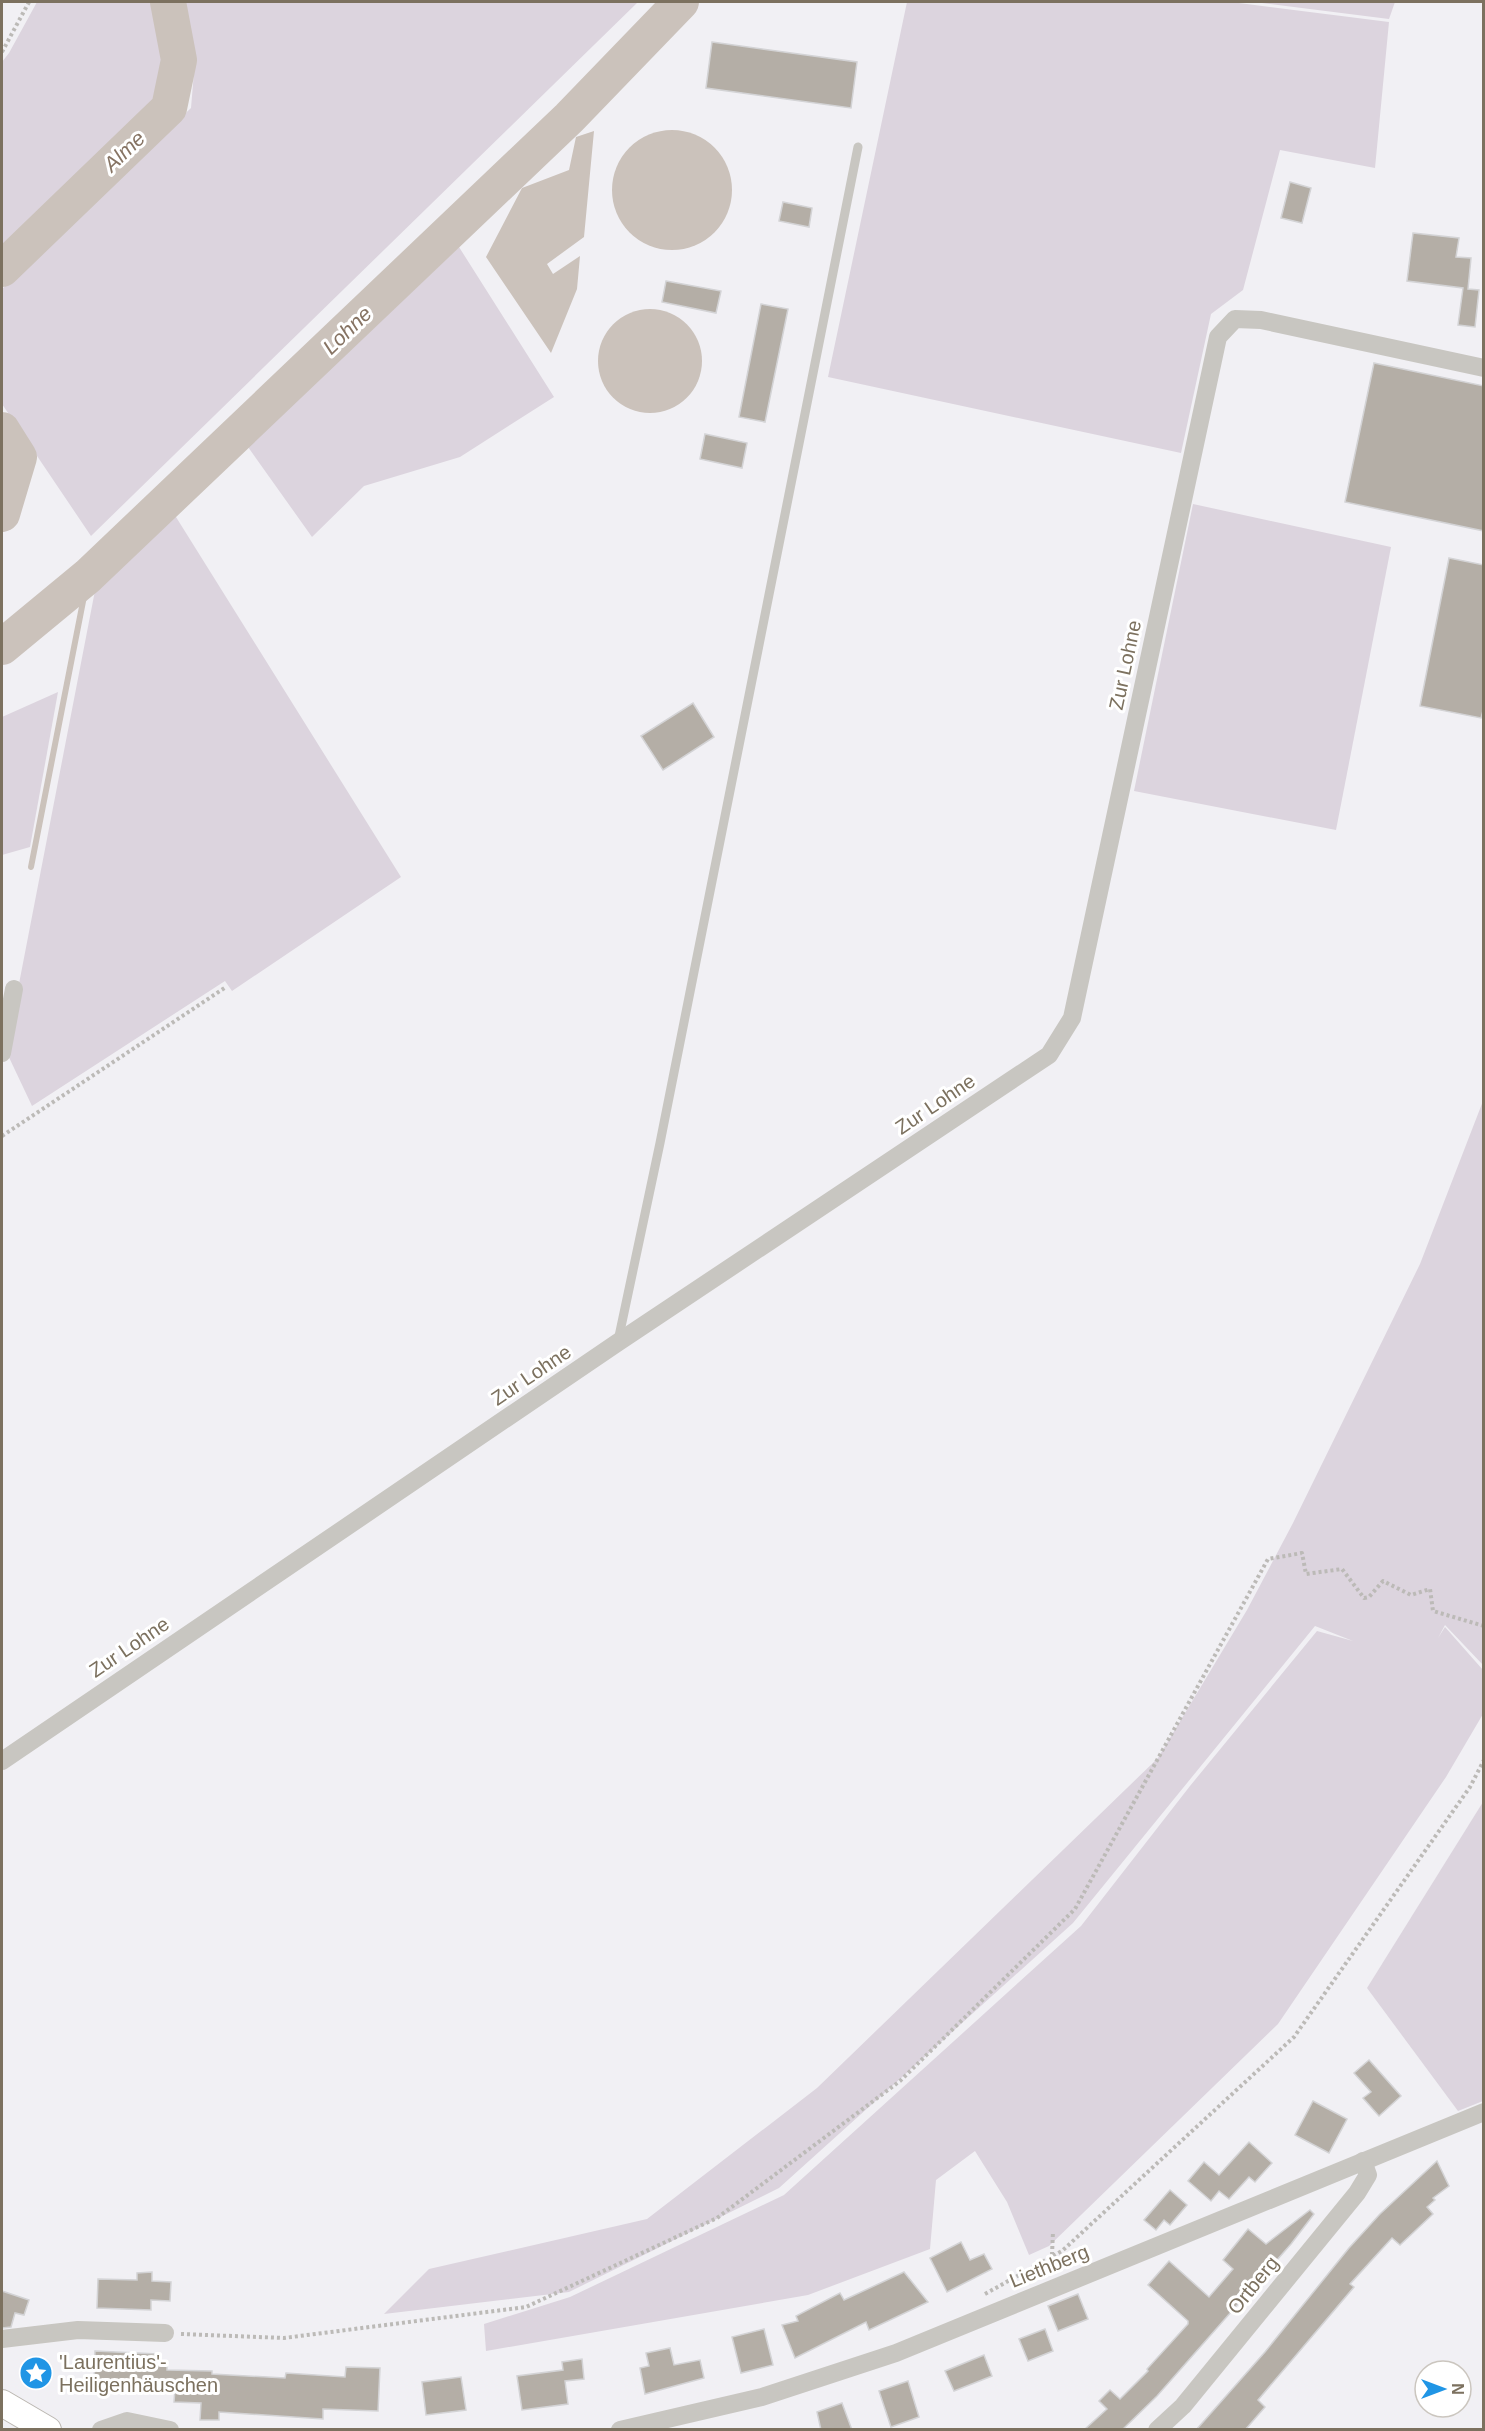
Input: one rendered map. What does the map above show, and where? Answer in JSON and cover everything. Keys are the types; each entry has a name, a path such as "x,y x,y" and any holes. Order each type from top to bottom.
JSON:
{"main road":[{"path":"2,2403 48,2430"}],"street":[{"name":"Zur Lohne","path":"2,1761 617,1343 1049,1055 1063,1036 1072,1018 1218,337 1235,319 1261,320 1484,368"},
{"path":"2,1053 14,989"},
{"name":"Liethberg","path":"620,2430 762,2397 896,2353 1484,2112"},
{"name":"Ortberg","path":"1157,2430 1183,2406 1357,2193 1368,2175 1363,2161"},
{"path":"2,2339 78,2330 165,2333"},
{"path":"101,2430 127,2421 170,2430"}],"lane":[{"path":"617,1343 663,1131 858,147"}],"path":[{"path":"2,52 29,2"},
{"path":"2,1136 226,987"},
{"path":"165,2333 284,2338 526,2307 717,2218 900,2081 1075,1908 1268,1559 1302,1553 1306,1574 1342,1569 1364,1598 1370,1597 1383,1581 1411,1595 1430,1589 1433,1611 1484,1626"},
{"path":"983,2295 1062,2251 1294,2037 1470,1787 1484,1760"},
{"path":"1052,2256 1053,2231"}],"shaded area":[{"path":"37,2 156,2 168,62 162,106 2,259 2,62"},
{"path":"183,2 638,2 91,536 2,404 2,289 191,108 195,60"},
{"path":"907,2 1231,2 1389,22 1375,168 1280,150 1243,290 1211,314 1181,453 828,377"},
{"path":"1254,2 1395,2 1389,19"},
{"path":"672,130 695,134 715,147 728,167 732,190 728,213 715,233 695,246 672,250 649,246 629,233 616,213 612,190 616,167 629,147 649,134"},
{"path":"594,131 584,237 547,264 553,274 580,256 577,289 551,353 486,257 522,188 569,170 576,137"},
{"path":"459,247 554,397 460,457 364,486 312,537 248,447"},
{"path":"650,309 670,313 687,324 698,341 702,361 698,381 687,398 670,409 650,413 630,409 613,398 602,381 598,361 602,341 613,324 630,313"},
{"path":"1193,504 1391,547 1336,830 1134,791"},
{"path":"171,509 401,877 232,991 225,981 32,1106 6,1051 98,575"},
{"path":"58,692 30,847 2,855 2,717"},
{"path":"1483,1101 1483,1665 1445,1625 1438,1638 1445,1627 1483,1670 1483,1714 1446,1777 1278,2024 1049,2246 1029,2255 1007,2202 975,2151 936,2180 930,2249 808,2295 486,2351 484,2324 570,2297 784,2195 1081,1926 1190,1786 1317,1631 1353,1641 1315,1626 1073,1923 779,2188 569,2292 384,2314 429,2269 647,2219 817,2088 1158,1758 1247,1610 1293,1523 1420,1264"},
{"path":"1483,1802 1483,2101 1458,2111 1367,1988"}],"building":[{"path":"712,42 857,62 851,108 706,88"},
{"path":"1290,182 1311,188 1302,223 1281,218"},
{"path":"783,202 812,208 809,227 779,221"},
{"path":"1413,233 1459,238 1456,257 1471,258 1468,289 1479,290 1475,327 1458,325 1463,288 1407,281"},
{"path":"666,281 721,291 716,313 662,302"},
{"path":"761,304 788,309 765,422 739,417"},
{"path":"1374,363 1484,386 1484,531 1345,502"},
{"path":"705,434 747,443 742,468 700,459"},
{"path":"1449,558 1484,565 1484,707 1481,718 1420,706"},
{"path":"693,703 714,737 663,770 641,736"},
{"path":"1369,2060 1401,2096 1379,2116 1363,2098 1371,2092 1354,2073"},
{"path":"1313,2101 1347,2119 1329,2153 1295,2135"},
{"path":"1249,2142 1272,2163 1255,2182 1249,2177 1229,2199 1219,2191 1211,2201 1188,2181 1204,2162 1219,2175"},
{"path":"1437,2161 1449,2186 1433,2198 1435,2200 1427,2207 1433,2214 1400,2245 1392,2238 1350,2284 1354,2287 1258,2400 1265,2407 1245,2430 1196,2430 1265,2352 1349,2248 1380,2214"},
{"path":"1170,2190 1187,2205 1170,2225 1164,2220 1156,2230 1144,2220"},
{"path":"1310,2210 1314,2214 1291,2244 1157,2396 1122,2430 1084,2430 1107,2409 1099,2401 1110,2390 1120,2399 1148,2371 1147,2369 1188,2324 1188,2321 1148,2285 1169,2261 1209,2297 1233,2269 1223,2260 1248,2229 1266,2244"},
{"path":"961,2242 970,2260 984,2254 992,2269 947,2292 930,2258"},
{"path":"152,2272 152,2281 171,2282 170,2301 151,2300 151,2310 97,2308 98,2279 137,2280 137,2273"},
{"path":"904,2272 928,2302 869,2330 866,2322 795,2358 782,2325 798,2321 796,2316 840,2293 844,2300"},
{"path":"2,2291 29,2300 24,2315 15,2313 11,2327 2,2328"},
{"path":"1078,2294 1088,2319 1058,2331 1048,2306"},
{"path":"764,2329 773,2365 741,2373 732,2337"},
{"path":"1045,2329 1053,2351 1028,2361 1019,2339"},
{"path":"670,2348 674,2365 700,2360 704,2378 645,2394 640,2368 649,2366 646,2353"},
{"path":"95,2351 157,2354 157,2362 167,2363 167,2370 212,2371 212,2374 285,2378 286,2373 345,2377 346,2367 380,2368 378,2411 323,2409 323,2419 219,2412 219,2420 200,2420 201,2403 174,2402 175,2389 94,2386"},
{"path":"984,2355 992,2376 954,2391 945,2371"},
{"path":"582,2359 584,2379 565,2381 568,2404 522,2410 517,2376 563,2370 562,2362"},
{"path":"461,2377 466,2410 426,2415 422,2382"},
{"path":"908,2381 919,2417 891,2427 879,2391"},
{"path":"842,2403 852,2430 821,2430 817,2412"}],"waterway":[{"name":"Alme","path":"2,269 169,108 179,60 168,2"},
{"name":"Lohne","path":"2,647 88,576 569,118 681,2"},
{"name":"Alme","path":"2,430 19,457 2,514"},
{"path":"31,867 88,576"}],"place":[{"name":"'Laurentius'- Heiligenhäuschen","path":"36,2373"}]}
